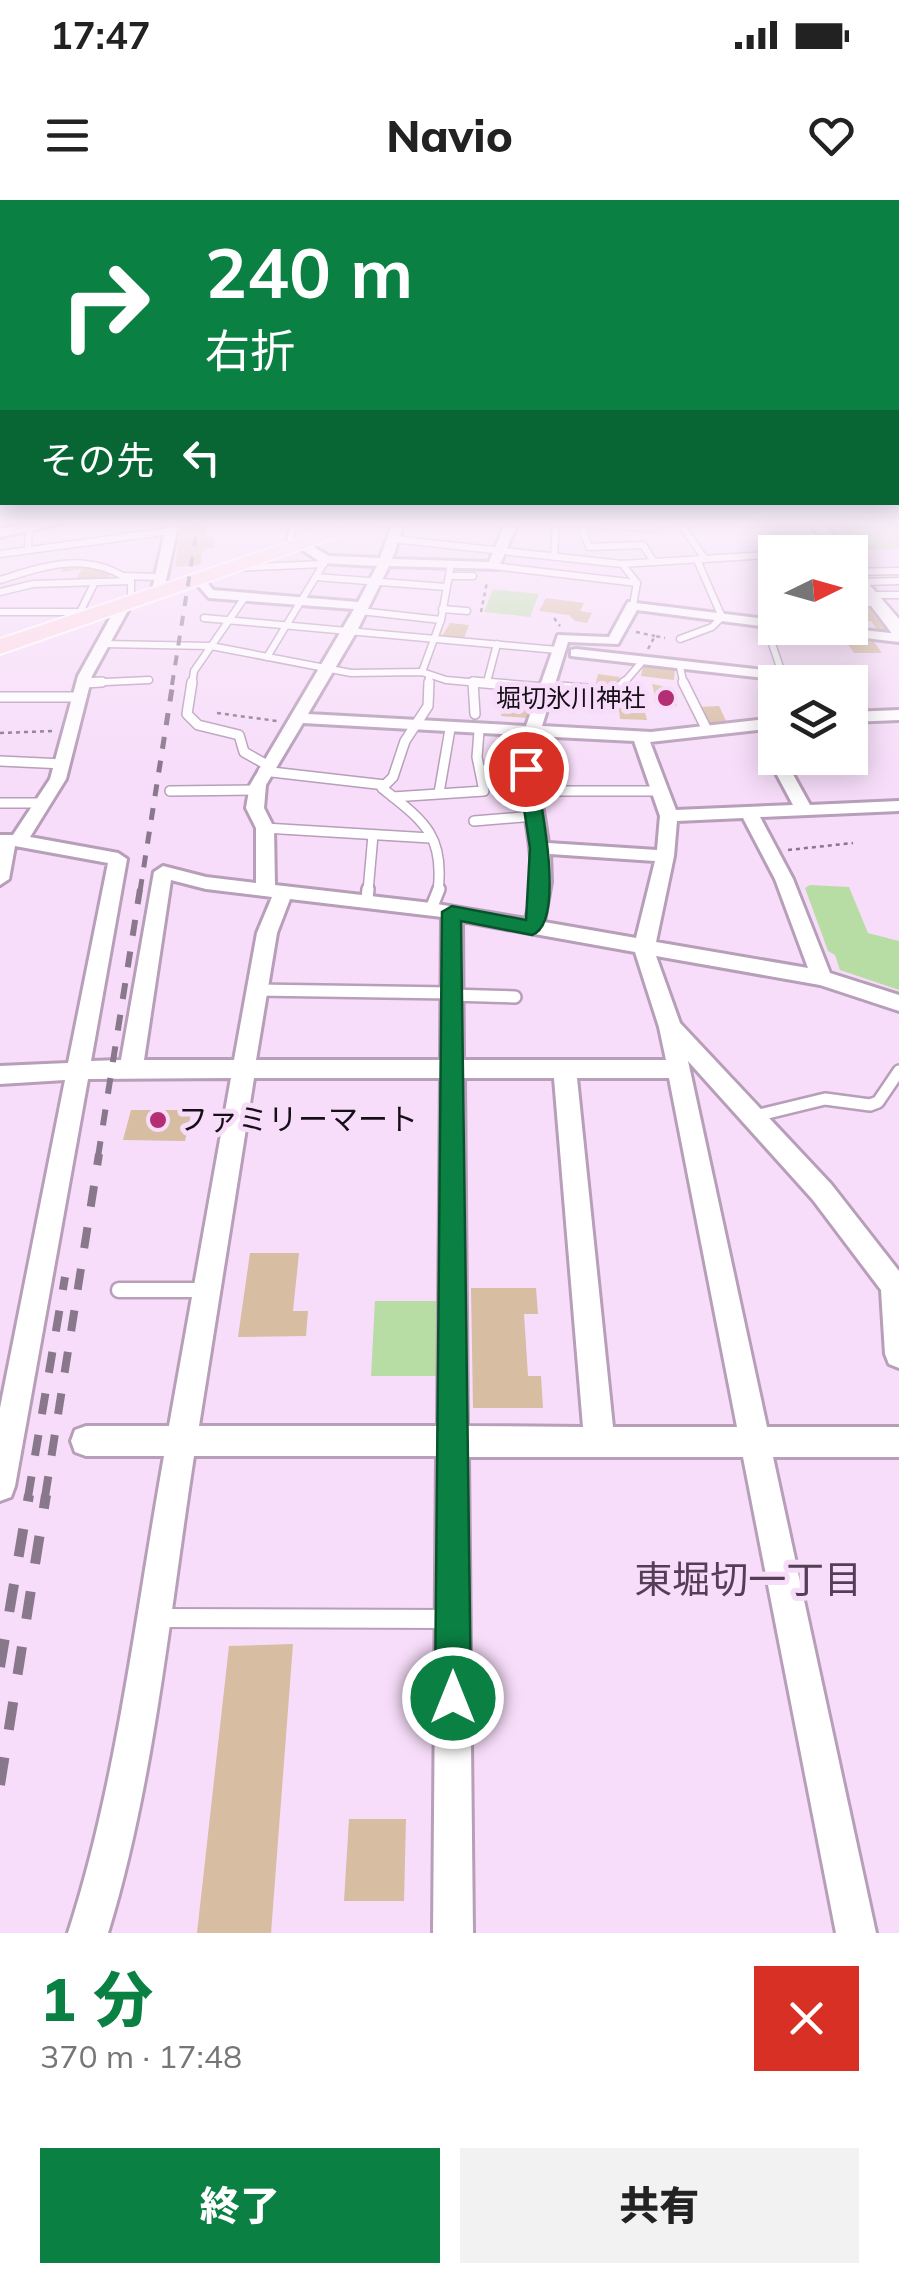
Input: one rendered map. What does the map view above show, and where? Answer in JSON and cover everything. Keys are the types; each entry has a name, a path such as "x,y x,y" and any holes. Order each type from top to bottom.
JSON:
{"main road":[{"path":"0,647 106,603"}],"street":[{"path":"0,879 9,841 42,803 64,764 82,690 123,603"},
{"path":"316,603 361,609"},
{"path":"88,1933 104,1886 123,1792 274,891 264,828 255,808 256,790 265,768 328,670 364,603"},
{"path":"877,603 899,634"},
{"path":"532,928 538,912 539,848 526,769 529,732 563,638 613,641 633,604 758,622"},
{"path":"868,632 899,634"},
{"path":"557,650 758,676"},
{"path":"868,717 896,719"},
{"path":"295,718 450,729 477,722 529,732 640,736 758,724"},
{"path":"640,736 666,803 665,856 644,948 670,1027 856,1933"},
{"path":"786,775 806,811"},
{"path":"666,803 749,812 899,806"},
{"path":"749,812 784,879 822,978"},
{"path":"0,1486 4,1439 80,1070 118,859 9,841"},
{"path":"539,848 665,856"},
{"path":"132,1070 162,872 274,891 441,910 822,978 899,1004"},
{"path":"441,910 450,994 451,1070 453,1933"},
{"path":"670,1027 822,1192 896,1286 899,1354"},
{"path":"0,1076 80,1070 678,1070"},
{"path":"566,1070 598,1441"},
{"path":"86,1441 899,1442"}],"lane":[{"path":"0,612 84,615 88,603"},
{"path":"240,603 194,671 187,714 198,726 239,735 244,752 265,768 385,786"},
{"path":"267,657 301,603"},
{"path":"441,910 439,867 428,824 382,788 428,706 426,674 443,603"},
{"path":"680,638 712,627 722,617 717,603"},
{"path":"361,609 440,620"},
{"path":"442,609 468,611"},
{"path":"204,618 557,650"},
{"path":"104,644 210,646 328,670 426,674 473,682 617,691 641,663"},
{"path":"487,682 497,644"},
{"path":"680,666 685,690 690,691 707,730"},
{"path":"0,696 148,680"},
{"path":"393,797 484,790 473,682"},
{"path":"439,793 450,729"},
{"path":"0,761 64,764"},
{"path":"480,770 526,769"},
{"path":"170,791 256,790"},
{"path":"531,791 666,803"},
{"path":"0,803 42,803"},
{"path":"474,821 535,816"},
{"path":"264,828 430,838"},
{"path":"368,900 373,835"},
{"path":"257,990 515,997"},
{"path":"755,1116 825,1099 870,1105 878,1102 899,1071"},
{"path":"119,1290 209,1290"},
{"path":"154,1618 453,1619"}],"path":[{"path":"641,663 655,636 680,638"},
{"path":"0,732 72,731"},
{"path":"773,852 853,843"}],"green space":[{"path":"488,603 536,603 530,617 484,612"},
{"path":"849,887 868,933 899,941 899,990 840,970 835,955 828,951 805,888"},
{"path":"375,1301 440,1301 440,1376 371,1376"}],"building":[{"path":"543,603 583,603 580,611 592,613 587,623 575,621 569,615 539,611"},
{"path":"868,605 890,631 879,632 871,621"},
{"path":"450,623 469,625 464,638 442,636"},
{"path":"874,642 882,653 854,653 848,645 868,645"},
{"path":"643,666 675,669 674,680 641,676"},
{"path":"598,674 620,677 617,689 595,686"},
{"path":"652,684 672,688 677,706 657,703"},
{"path":"615,692 640,693 647,720 620,719 619,710 598,709 597,699 616,699"},
{"path":"504,695 532,697 528,718 501,716"},
{"path":"719,706 727,723 708,724 700,707"},
{"path":"131,1110 192,1110 185,1141 123,1140"},
{"path":"250,1253 299,1253 293,1311 308,1311 306,1336 238,1337"},
{"path":"471,1288 536,1288 538,1314 524,1314 528,1376 541,1376 543,1408 473,1408"},
{"path":"293,1644 271,1933 197,1933 229,1646"},
{"path":"349,1819 406,1819 404,1901 344,1901"}],"railway":[{"path":"172,685 185,603"},
{"path":"140,891 173,682"},
{"path":"98,1157 140,889"},
{"path":"45,1497 99,1154"},
{"path":"28,1497 65,1277"},
{"path":"0,1667 29,1495"},
{"path":"0,1785 46,1495"}],"place":[{"name":"堀切氷川神社","path":"666,698"},
{"name":"ファミリーマート","path":"158,1120"}],"district":[{"name":"東堀切一丁目","path":"748,1580"}],"route":[{"path":"453,1698 452,912 532,928 538,912 539,848 526,769"}]}
